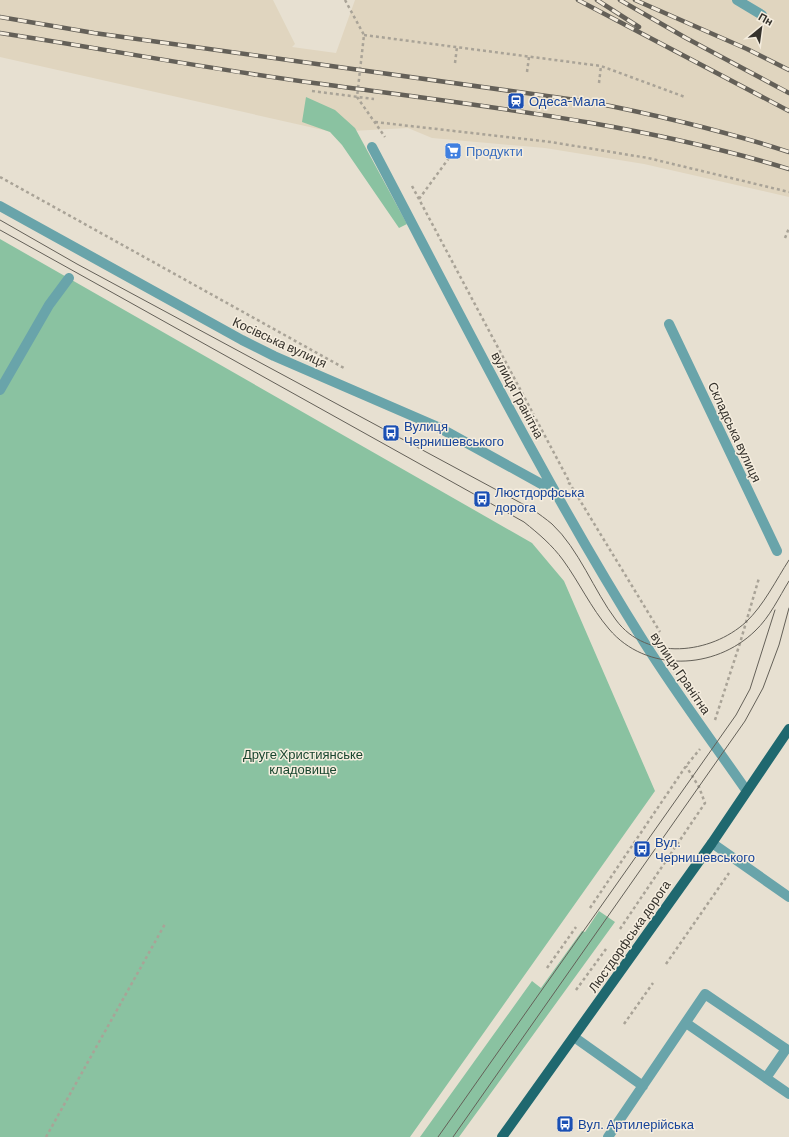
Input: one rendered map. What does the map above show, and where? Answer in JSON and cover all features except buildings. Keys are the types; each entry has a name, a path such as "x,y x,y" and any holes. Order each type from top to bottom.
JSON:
{"main road":[{"name":"Люстдорфська дорога","path":"502,1137 712,843 746,790 789,729"}],"street":[{"path":"737,0 762,15"},
{"name":"вулиця Гранітна","path":"372,147 554,491 644,643 746,790"},
{"name":"Косівська вулиця","path":"0,206 242,340 274,356 438,427 554,491"},
{"path":"0,390 49,305 69,278"},
{"name":"Складська вулиця","path":"669,324 776,551"},
{"path":"712,843 789,897"},
{"path":"608,1137 705,994 786,1049 766,1078"},
{"path":"686,1023 789,1094"},
{"path":"574,1037 643,1086"}],"path":[{"path":"345,0 364,35 357,97 387,140 372,147"},
{"path":"364,35 601,66 685,97"},
{"path":"455,63 457,47"},
{"path":"527,72 529,56"},
{"path":"599,83 601,66"},
{"path":"312,91 374,99"},
{"path":"375,122 551,142 648,158 789,192"},
{"path":"419,199 449,158"},
{"path":"408,179 570,484"},
{"path":"785,238 789,228"},
{"path":"590,908 686,766 709,738 740,643 759,578"},
{"path":"620,929 705,803 699,787 686,766"},
{"path":"666,964 737,861"},
{"path":"46,1137 165,924"},
{"path":"547,968 576,927"},
{"path":"576,990 606,949"},
{"path":"624,1024 653,983"}],"shaded area":[{"path":"0,0 273,0 295,44 292,47 336,53 355,0 789,0 789,197 644,164 545,148 432,138 408,128 332,132 0,57"}],"green space":[{"path":"306,97 335,110 355,128 407,224 399,228 342,145 330,132 302,122"},
{"name":"Друге Християнське кладовище","path":"0,239 532,543 564,581 655,791 410,1137 0,1137"},
{"path":"599,911 615,922 459,1137 420,1137 532,981 541,988 582,931 585,932"}],"tram line":[{"path":"0,220 77,264 532,509 552,524 562,534 616,620 629,633 644,643 662,648 680,649 698,647 732,633 746,622 758,608 789,560"},
{"path":"0,230 524,522 545,540 559,555 569,568 596,612 609,629 624,643 642,653 661,659 681,661 701,659 721,653 739,644 755,631 770,613 789,581"},
{"path":"453,1137 745,721 763,688 779,645 789,608"},
{"path":"438,1137 736,715 750,689 775,610"}],"railway":[{"path":"578,0 789,111"},
{"path":"597,0 639,27"},
{"path":"620,0 686,38 789,93"},
{"path":"635,0 747,49 789,70"},
{"path":"0,17 94,33 590,102 690,124 789,152"},
{"path":"0,33 196,65 494,107 613,127 731,153 789,169"}],"place":[{"name":"Одеса-Мала","path":"516,101"},
{"name":"Продукти","path":"453,151"},
{"name":"Вулиця Чернишевського","path":"391,433"},
{"name":"Люстдорфська дорога","path":"482,499"},
{"name":"Вул. Чернишевського","path":"642,849"},
{"name":"Вул. Артилерійська","path":"565,1124"}]}
